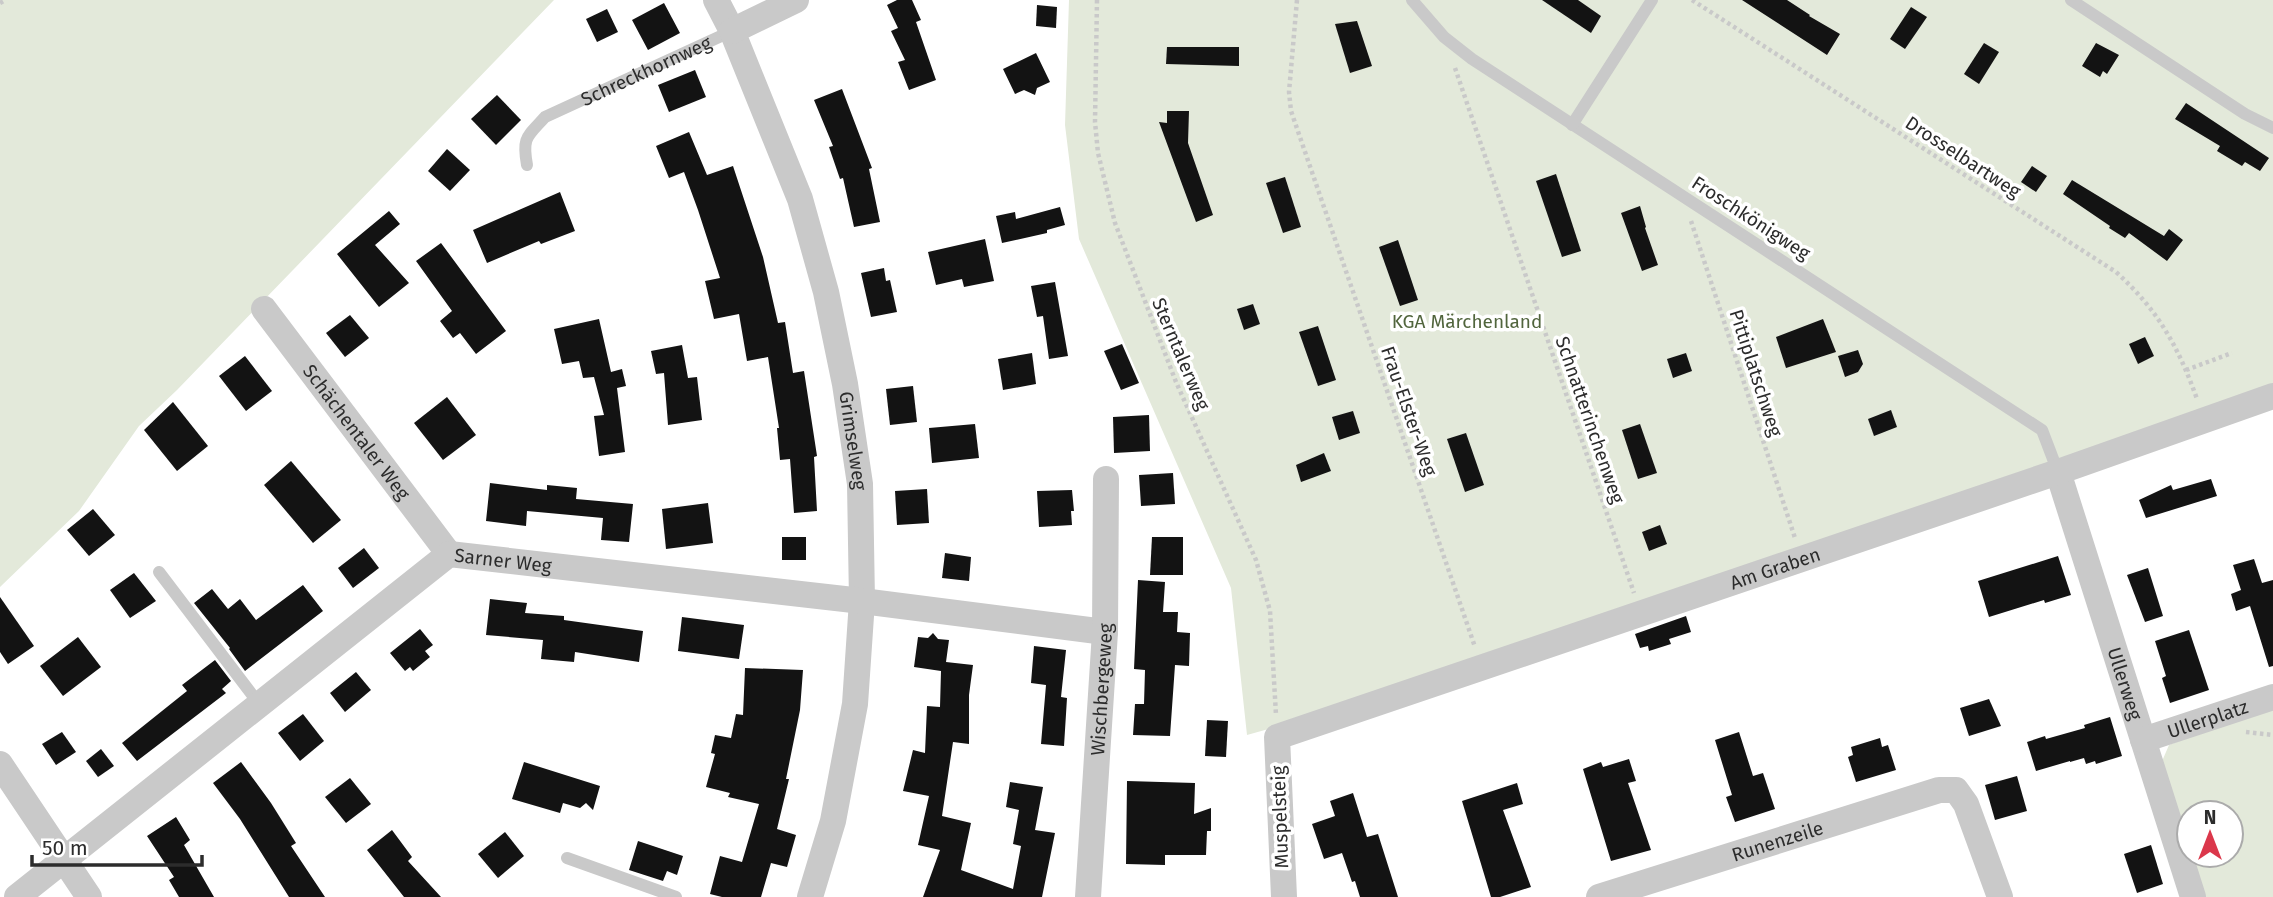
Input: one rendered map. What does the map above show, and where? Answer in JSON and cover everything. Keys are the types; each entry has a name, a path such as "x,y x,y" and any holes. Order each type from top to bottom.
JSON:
{"street":[{"name":"Grimselweg","path":"716,0 732,31 800,199 826,292 845,384 860,484 862,601 855,704 832,821 810,897"},
{"name":"Schreckhornweg","path":"732,31 796,0"},
{"name":"Schächentaler Weg","path":"264,309 449,554"},
{"name":"Am Graben","path":"1277,737 2058,472 2273,396"},
{"name":"Ullerweg","path":"2058,472 2193,897"},
{"name":"Wischbergeweg","path":"1088,897 1105,632 1106,479"},
{"name":"Sarner Weg","path":"17,897 261,706 449,554 1105,632"},
{"name":"Ullerplatz","path":"2143,740 2273,697"},
{"name":"Muspelsteig","path":"1277,737 1284,897"},
{"path":"0,764 89,897"},
{"name":"Runenzeile","path":"1599,897 1939,790 1956,790 1966,804 2000,897"}],"lane":[{"name":"Froschkönigweg","path":"1412,0 1444,37 1472,59 2042,430 2058,472"},
{"path":"1572,125 1651,0"},
{"path":"2071,0 2245,114 2273,128"},
{"name":"Schreckhornweg","path":"527,164 523,146 545,117 732,31"},
{"path":"159,572 261,706"},
{"path":"566,858 676,897"}],"path":[{"path":"0,3 5,0"},
{"name":"Sterntalerweg","path":"1097,0 1095,122 1098,153 1115,223 1176,382 1256,560 1270,611 1275,710"},
{"name":"Frau-Elster-Weg","path":"1297,0 1289,92 1291,111 1482,667"},
{"name":"Drosselbartweg","path":"1692,0 2116,272 2140,293 2157,315 2186,370 2204,420"},
{"name":"Schnatterinchenweg","path":"1444,37 1641,614"},
{"name":"Pittiplatschweg","path":"1683,197 1802,559"},
{"path":"2186,370 2232,353"}],"green space":[{"path":"0,0 554,0 139,426 79,511 0,587"},
{"name":"KGA Märchenland","path":"1069,0 2273,0 2273,387 1293,722 1247,735 1231,588 1079,239 1065,125"},
{"path":"2273,703 2273,897 2201,897 2192,869 2245,869 2245,799 2175,799 2175,814 2160,766 2169,745"}],"building":[{"path":"897,0 912,0 921,20 916,22 936,80 909,90 898,62 905,60 891,31 898,28 887,5"},
{"path":"1542,0 1578,0 1601,16 1591,33"},
{"path":"1742,0 1787,0 1840,34 1827,55"},
{"path":"664,3 680,33 648,50 632,20"},
{"path":"1037,5 1057,7 1056,28 1036,26"},
{"path":"1911,7 1927,17 1905,49 1890,39"},
{"path":"607,9 618,32 597,42 586,19"},
{"path":"1357,21 1372,66 1350,73 1335,24"},
{"path":"1984,43 1999,52 1979,84 1964,74"},
{"path":"2096,43 2119,55 2107,74 2103,71 2100,77 2082,66"},
{"path":"1167,47 1239,47 1239,66 1166,64"},
{"path":"1036,53 1050,82 1037,88 1035,95 1024,90 1015,94 1003,69"},
{"path":"695,70 706,97 669,112 658,85"},
{"path":"842,89 872,168 869,169 880,222 854,227 843,178 840,179 829,147 833,146 814,100"},
{"path":"497,95 521,120 496,145 471,119"},
{"path":"2186,103 2269,158 2260,171 2245,162 2242,166 2217,151 2220,146 2175,119"},
{"path":"1167,111 1189,111 1188,143 1213,215 1196,222 1159,122 1167,123"},
{"path":"689,132 707,175 733,166 763,257 778,323 785,322 793,373 804,371 817,456 814,457 817,511 794,513 790,459 780,460 779,428 768,357 747,361 739,314 714,319 705,281 720,278 698,210 684,172 669,178 656,146"},
{"path":"447,149 470,170 450,191 428,171"},
{"path":"2032,166 2047,176 2036,192 2021,182"},
{"path":"1556,174 1581,251 1562,257 1536,181"},
{"path":"1285,177 1301,227 1283,233 1266,183"},
{"path":"2072,180 2164,236 2169,229 2183,240 2167,261 2129,233 2125,238 2109,228 2110,226 2063,194"},
{"path":"560,192 575,231 541,244 539,241 487,263 473,230"},
{"path":"1640,206 1658,265 1642,271 1621,213"},
{"path":"1060,207 1065,225 1047,230 1047,233 1002,243 996,216 1015,212 1016,219"},
{"path":"389,211 400,224 375,245 409,283 379,307 337,254"},
{"path":"985,239 994,281 964,287 962,279 936,285 928,252"},
{"path":"1398,240 1418,300 1400,306 1379,247"},
{"path":"441,243 506,331 476,354 460,333 453,338 440,321 452,311 416,261"},
{"path":"884,268 886,281 890,280 897,312 871,317 861,273"},
{"path":"1055,282 1068,356 1049,359 1043,316 1037,317 1031,286"},
{"path":"1253,304 1260,324 1244,330 1237,309"},
{"path":"350,315 369,338 345,357 326,333"},
{"path":"599,319 611,372 622,369 626,386 617,388 625,452 599,456 594,416 604,415 594,377 583,378 579,361 562,364 554,329"},
{"path":"1823,319 1836,352 1786,368 1776,337"},
{"path":"1318,326 1336,380 1318,386 1299,332"},
{"path":"2145,337 2154,356 2138,364 2129,344"},
{"path":"1122,344 1139,383 1121,390 1104,351"},
{"path":"682,345 688,378 697,377 702,420 668,425 664,373 656,374 651,351"},
{"path":"1858,350 1863,364 1858,372 1845,377 1838,356"},
{"path":"1032,353 1036,384 1003,390 998,359"},
{"path":"1686,353 1692,371 1673,378 1667,359"},
{"path":"245,356 272,391 246,411 219,376"},
{"path":"913,386 917,422 890,425 886,389"},
{"path":"447,397 476,435 443,460 414,423"},
{"path":"173,402 208,446 177,471 144,430"},
{"path":"1891,410 1897,427 1874,436 1868,419"},
{"path":"1353,411 1360,433 1339,440 1332,417"},
{"path":"1149,415 1150,451 1114,453 1113,417"},
{"path":"975,424 979,458 932,463 929,428"},
{"path":"1640,424 1657,473 1638,479 1622,430"},
{"path":"1466,433 1484,485 1465,492 1447,439"},
{"path":"1324,453 1331,471 1301,482 1296,465"},
{"path":"291,461 341,520 313,543 264,485"},
{"path":"1173,473 1175,504 1141,506 1139,475"},
{"path":"2211,479 2217,496 2146,518 2139,500 2171,485 2173,490"},
{"path":"490,483 547,490 547,485 577,488 576,499 633,504 629,542 601,540 603,518 527,511 526,526 486,521"},
{"path":"927,489 929,523 897,525 895,491"},
{"path":"1072,490 1072,525 1039,527 1037,491"},
{"path":"708,503 713,543 666,549 662,509"},
{"path":"93,509 115,535 89,556 67,530"},
{"path":"1660,525 1667,544 1649,551 1642,532"},
{"path":"782,537 806,537 806,560 782,560"},
{"path":"1152,537 1183,537 1183,575 1150,575"},
{"path":"364,548 379,568 353,588 338,568"},
{"path":"945,553 971,557 969,581 942,578"},
{"path":"2058,556 2071,595 2045,603 2044,600 1989,617 1978,581"},
{"path":"2254,559 2262,583 2273,580 2273,666 2269,667 2250,606 2236,611 2231,594 2241,590 2233,565"},
{"path":"2148,568 2163,616 2145,622 2127,575"},
{"path":"134,573 156,601 130,618 110,590"},
{"path":"1138,580 1165,582 1163,612 1178,612 1177,632 1190,633 1189,666 1175,665 1170,736 1133,735 1135,704 1144,704 1145,670 1134,669"},
{"path":"303,585 323,611 245,671 194,603 212,589 228,609 240,599 256,620"},
{"path":"0,597 34,646 8,664 0,652"},
{"path":"490,599 527,603 525,613 564,616 564,620 643,631 639,662 575,652 574,662 541,659 543,640 486,635"},
{"path":"1686,616 1691,632 1669,639 1671,644 1649,651 1648,646 1640,648 1635,634"},
{"path":"682,617 744,625 739,659 678,651"},
{"path":"420,629 433,645 425,651 430,657 413,671 410,667 405,671 390,653"},
{"path":"2189,630 2209,690 2170,703 2162,678 2166,676 2155,641"},
{"path":"933,633 938,639 949,640 946,662 973,665 969,695 969,744 953,742 942,816 971,823 961,870 1013,889 1021,846 1013,844 1019,810 1006,807 1010,782 1043,787 1035,830 1055,833 1042,897 923,897 940,850 918,845 929,796 903,791 913,750 925,753 927,706 940,707 941,671 914,667 918,637 928,638"},
{"path":"78,637 101,667 63,696 40,666"},
{"path":"1034,646 1066,650 1061,697 1067,698 1064,746 1041,744 1046,685 1031,683"},
{"path":"215,660 231,681 222,689 226,693 137,761 122,743 187,691 182,685"},
{"path":"745,668 803,670 800,710 786,779 789,779 777,829 796,835 787,867 771,863 761,897 722,897 710,894 720,856 742,862 759,804 728,797 730,793 706,787 715,754 711,753 715,735 731,738 736,714 743,715"},
{"path":"356,672 371,690 345,712 330,693"},
{"path":"1989,699 2001,726 1969,736 1960,708"},
{"path":"303,714 324,741 300,761 278,733"},
{"path":"2110,717 2122,756 2096,764 2095,761 2086,764 2084,758 2036,771 2027,742 2085,728 2084,725"},
{"path":"1207,720 1228,721 1226,757 1205,756"},
{"path":"62,732 76,752 56,765 42,744"},
{"path":"1739,732 1753,776 1763,773 1775,809 1735,822 1726,797 1732,795 1715,740"},
{"path":"1880,738 1882,747 1888,745 1896,770 1856,782 1848,757 1853,755 1851,747"},
{"path":"101,749 114,766 98,777 86,761"},
{"path":"1629,759 1636,781 1628,783 1651,850 1611,861 1583,769 1601,762 1603,767"},
{"path":"241,762 296,843 291,846 325,897 289,897 240,819 213,783"},
{"path":"524,762 600,786 593,810 586,803 580,808 563,803 560,813 512,799"},
{"path":"2017,776 2027,811 1995,820 1985,785"},
{"path":"350,778 371,804 346,823 325,797"},
{"path":"1127,781 1195,783 1194,814 1211,808 1211,831 1207,831 1206,855 1165,855 1165,865 1126,864"},
{"path":"1517,783 1523,804 1503,810 1531,887 1500,897 1491,897 1462,801"},
{"path":"1353,793 1367,837 1378,834 1398,897 1360,897 1342,853 1324,859 1312,824 1335,816 1330,801"},
{"path":"176,817 190,840 184,845 214,897 179,897 169,880 174,877 147,836"},
{"path":"392,830 412,857 408,861 441,897 404,897 367,850"},
{"path":"505,832 524,856 498,878 478,854"},
{"path":"638,841 683,856 677,875 667,871 663,881 629,870"},
{"path":"2151,845 2163,884 2137,893 2124,854"}]}
